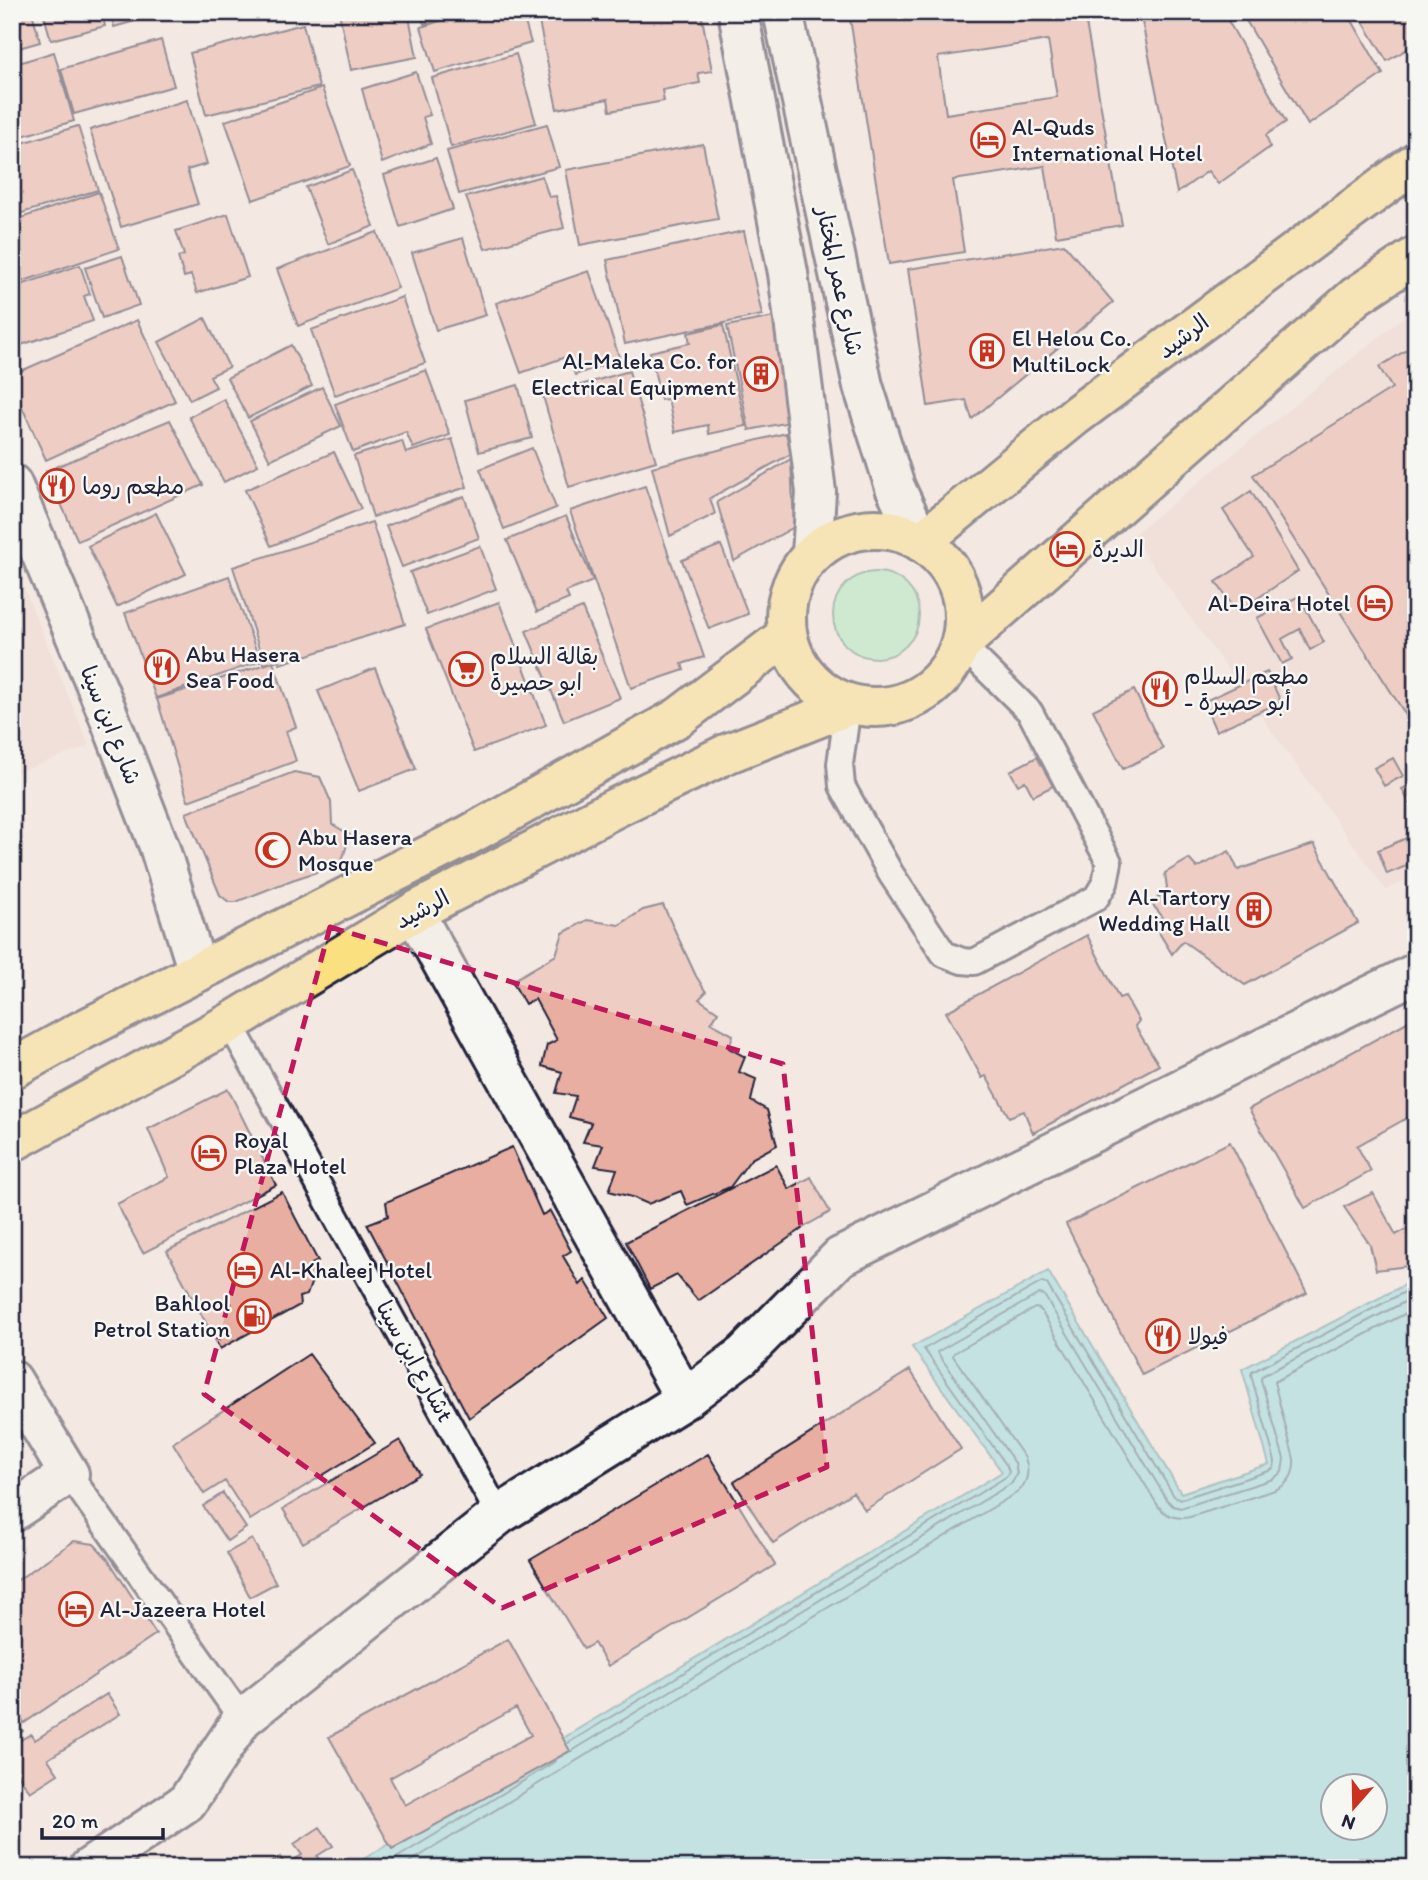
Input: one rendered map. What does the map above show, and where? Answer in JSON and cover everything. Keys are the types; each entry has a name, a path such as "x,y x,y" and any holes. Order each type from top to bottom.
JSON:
{"main road":[{"name":"الرشيد","path":"921,542 1075,416 1416,162"},
{"path":"961,644 1356,296 1416,256"},
{"path":"864,529 894,531 921,542 944,561 959,586 965,615 961,644 948,671 927,692 900,704 870,708 848,706 816,686 797,662 787,635 786,606 795,578 812,554 836,537 864,529"},
{"name":"الرشيد","path":"12,1069 79,1032 467,836 679,717 787,635"},
{"name":"الرشيد","path":"12,1142 230,1023 414,912 726,754 848,706"}],"street":[{"name":"شارع عمر المختار","path":"738,12 788,273 816,492 812,554"},
{"name":"شارع عمر المختار","path":"783,12 863,386 895,487 921,542"},
{"name":"شارع ابن سينا","path":"12,484 106,709 159,846 198,972"},
{"path":"414,912 685,1399"},
{"path":"89,1868 187,1802 242,1719 499,1515 685,1399 743,1355 840,1257 1416,972"},
{"path":"12,1380 69,1474 12,1512"}],"lane":[{"path":"848,706 840,764 842,786 891,874 944,954 962,961 974,962 1096,898 1105,883 1109,862 1030,712 961,644"},
{"name":"شارع ابن سيناt","path":"230,1023 499,1515"},
{"path":"69,1474 242,1719"}],"highlighted area":[{"path":"330,927 783,1064 827,1467 502,1608 204,1394"}],"shaded area":[{"path":"1416,307 1416,875 1386,890 1132,536"},
{"path":"12,559 89,746 12,774"}],"green space":[{"path":"876,572 900,579 912,591 919,615 912,639 900,651 876,658 852,651 840,639 833,615 840,591 852,579"}],"water":[{"path":"1048,1271 1181,1493 1269,1464 1242,1369 1416,1279 1416,1868 349,1868 1002,1472 912,1347"}],"building":[{"path":"12,12 32,12 40,42 12,50"},
{"path":"43,12 102,12 105,26 51,40"},
{"path":"110,12 167,12 114,27"},
{"path":"339,12 408,12 417,57 351,70"},
{"path":"420,12 464,12 424,24"},
{"path":"469,12 522,12 531,43 435,72 421,27"},
{"path":"537,12 701,12 712,71 698,73 700,83 662,90 664,101 610,111 608,99 557,109"},
{"name":"Al-Quds International Hotel","path":"849,12 1084,12 1122,225 1056,236 1045,166 953,180 964,252 889,264","holes":["1048,40 1057,97 946,114 938,57"]},
{"path":"1140,12 1223,12 1286,122 1266,135 1270,147 1218,184 1208,171 1177,193"},
{"path":"1241,12 1347,12 1383,74 1308,125"},
{"path":"1357,12 1416,12 1416,44 1387,61"},
{"path":"303,24 319,87 206,115 190,53"},
{"path":"161,40 174,86 74,114 61,69"},
{"path":"54,52 74,121 12,139 12,65"},
{"path":"516,54 536,123 451,147 432,78"},
{"path":"416,72 430,115 423,117 431,144 382,163 362,89"},
{"path":"322,88 350,166 253,200 225,121"},
{"path":"187,100 207,164 187,170 198,204 121,227 90,130"},
{"path":"547,124 559,167 459,194 447,151"},
{"path":"78,126 98,190 12,216 12,146"},
{"path":"703,144 718,219 580,245 566,170"},
{"path":"436,158 453,209 400,227 384,175"},
{"path":"352,170 374,226 328,244 306,187"},
{"path":"542,176 549,197 556,196 564,228 485,249 466,197"},
{"path":"99,192 119,249 12,285 12,221"},
{"path":"228,214 248,277 197,293 191,275 184,277 178,257 184,255 176,231"},
{"path":"744,231 762,315 625,344 607,260"},
{"path":"377,232 398,288 298,326 277,269"},
{"path":"463,238 486,315 436,330 412,253"},
{"name":"El Helou Co. MultiLock","path":"1064,244 1113,302 972,419 966,400 928,406 908,269"},
{"path":"122,256 139,305 102,318 85,268"},
{"path":"80,265 90,294 84,296 93,321 12,348 12,288"},
{"path":"589,271 620,359 575,375 568,356 521,373 496,303"},
{"path":"402,297 425,363 335,395 311,330"},
{"name":"Al-Maleka Co. for Electrical Equipment","path":"774,317 795,421 749,430 727,326"},
{"path":"205,318 229,367 210,376 216,387 190,400 159,342"},
{"path":"137,320 175,401 46,460 12,385 12,375"},
{"path":"723,325 746,426 709,434 708,425 675,432 668,399 661,400 650,352 690,343 688,333"},
{"name":"Al-Deira Hotel","path":"1416,344 1416,731 1253,475 1392,388 1379,367"},
{"path":"291,345 312,386 248,418 227,378"},
{"path":"426,370 450,435 413,448 406,432 353,452 335,404"},
{"path":"629,371 656,461 569,487 543,396"},
{"path":"518,385 532,438 479,452 465,400"},
{"path":"322,387 341,426 270,460 250,421"},
{"path":"224,399 258,465 224,482 189,417"},
{"path":"170,420 203,485 78,541 46,471"},
{"path":"786,433 791,454 710,498 715,514 670,536 652,467"},
{"path":"452,439 467,487 373,517 354,456 402,441 406,453"},
{"path":"532,448 556,508 504,529 480,469"},
{"path":"334,452 361,509 271,546 245,490"},
{"path":"791,459 794,527 734,561 717,502"},
{"path":"645,486 704,657 682,664 684,670 631,688 570,511"},
{"path":"1251,491 1298,571 1237,612 1216,582 1254,557 1223,510"},
{"path":"464,496 479,538 402,567 386,526"},
{"path":"156,513 186,574 117,607 88,546"},
{"path":"566,516 593,581 566,592 569,599 537,612 507,540"},
{"path":"372,522 405,624 280,664 279,660 264,664 233,567"},
{"path":"721,545 748,614 709,629 682,560"},
{"path":"480,546 496,589 427,615 410,572"},
{"path":"229,576 260,661 156,698 125,613"},
{"path":"1299,596 1324,642 1310,650 1300,629 1282,639 1292,659 1282,664 1257,618"},
{"path":"499,602 546,725 474,752 426,629"},
{"path":"582,608 620,698 564,721 526,631"},
{"path":"273,662 296,727 286,731 296,761 188,801 157,699"},
{"path":"375,668 416,769 359,791 318,691"},
{"path":"1267,672 1281,702 1216,731 1203,702"},
{"path":"1134,690 1163,749 1123,769 1093,710"},
{"path":"1037,757 1053,786 1033,796 1025,781 1018,785 1010,771"},
{"path":"1393,758 1403,776 1384,786 1374,768"},
{"name":"Abu Hasera Mosque","path":"294,772 320,777 331,802 332,824 350,835 341,864 236,902 229,902 220,895 186,813"},
{"path":"1416,782 1416,816 1402,789"},
{"path":"1416,834 1416,862 1387,874 1378,850"},
{"name":"Al-Tartory Wedding Hall","path":"1314,844 1358,923 1245,985 1183,941 1172,954 1155,926 1162,916 1152,904 1167,888 1165,873 1189,859 1197,868 1229,851 1238,870"},
{"path":"663,905 706,992 699,999 718,1012 711,1023 733,1035 729,1048 745,1057 739,1072 756,1079 751,1101 767,1110 777,1145 751,1159 730,1187 687,1205 681,1191 648,1204 609,1191 617,1169 595,1166 603,1145 583,1142 591,1123 569,1117 576,1096 556,1093 562,1072 542,1066 547,1045 557,1040 535,999 525,1004 512,981 556,955 563,933 587,920 619,925 643,910"},
{"path":"1087,935 1119,998 1125,996 1139,1021 1135,1026 1159,1065 1033,1133 1024,1111 1009,1117 986,1076 982,1078 946,1012"},
{"path":"1416,1017 1416,1113 1357,1146 1371,1171 1305,1208 1249,1109"},
{"name":"Royal Plaza Hotel","path":"228,1089 276,1185 143,1253 117,1204 169,1177 148,1129"},
{"path":"1230,1142 1307,1293 1142,1375 1066,1224"},
{"path":"512,1147 542,1215 550,1211 571,1251 563,1256 580,1285 585,1280 608,1318 469,1418 367,1224 388,1216 386,1202"},
{"path":"776,1165 789,1189 811,1177 830,1212 698,1301 677,1275 650,1289 626,1242"},
{"name":"Al-Khaleej Hotel","path":"282,1192 318,1261 310,1265 314,1275 307,1295 299,1297 300,1305 220,1349 167,1251"},
{"path":"1373,1193 1396,1235 1416,1224 1416,1265 1376,1270 1370,1245 1344,1207"},
{"path":"309,1354 375,1443 250,1520 225,1481 204,1494 173,1443"},
{"path":"910,1370 961,1449 865,1510 853,1492 773,1543 734,1482"},
{"path":"400,1440 420,1474 303,1543 283,1509"},
{"path":"708,1454 775,1565 608,1666 594,1643 584,1649 530,1560"},
{"path":"223,1493 246,1528 227,1541 203,1506"},
{"path":"252,1539 276,1583 250,1597 227,1553"},
{"name":"Al-Jazeera Hotel","path":"74,1541 94,1544 108,1559 156,1634 24,1723 12,1706 12,1584"},
{"path":"508,1639 570,1751 392,1849 329,1737","holes":["516,1708 531,1735 405,1805 390,1778"]},
{"path":"107,1694 120,1714 48,1759 58,1774 30,1792 12,1766 12,1745 31,1734 35,1740"},
{"path":"12,1715 23,1731 12,1739"},
{"path":"320,1827 333,1846 317,1856 325,1868 263,1868 280,1857 285,1865 302,1855 294,1844"}],"place":[{"name":"Al-Quds International Hotel","path":"988,140"},
{"name":"El Helou Co. MultiLock","path":"987,351"},
{"name":"Al-Maleka Co. for Electrical Equipment","path":"761,374"},
{"name":"مطعم روما","path":"57,486"},
{"name":"الديرة","path":"1067,549"},
{"name":"Al-Deira Hotel","path":"1375,603"},
{"name":"Abu Hasera Sea Food","path":"162,667"},
{"name":"بقالة السلام ابو حصيرة","path":"466,669"},
{"name":"مطعم السلام - أبو حصيرة","path":"1160,689"},
{"name":"Abu Hasera Mosque","path":"273,850"},
{"name":"Al-Tartory Wedding Hall","path":"1254,910"},
{"name":"Royal Plaza Hotel","path":"209,1153"},
{"name":"Al-Khaleej Hotel","path":"245,1270"},
{"name":"Bahlool Petrol Station","path":"254,1316"},
{"name":"فيولا","path":"1163,1336"},
{"name":"Al-Jazeera Hotel","path":"76,1609"}]}
